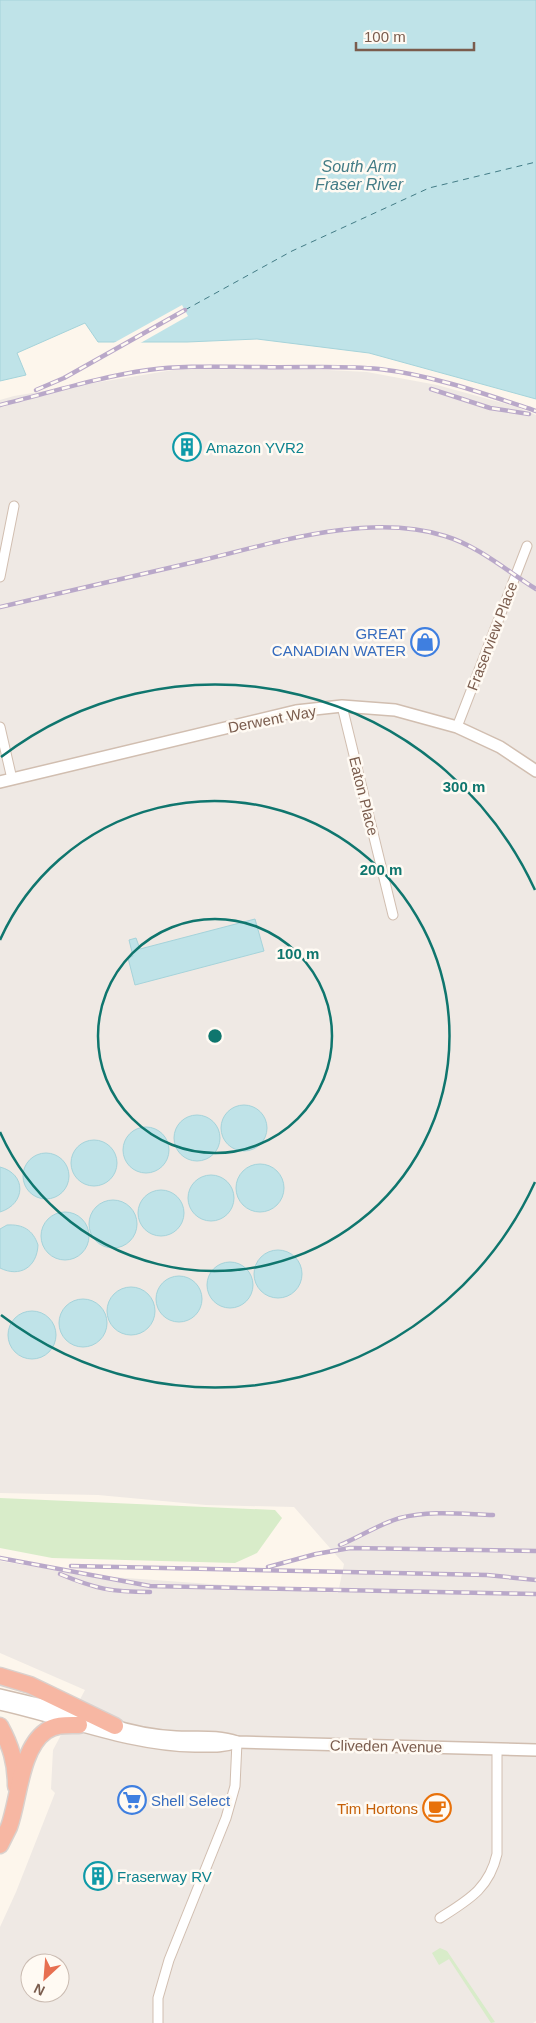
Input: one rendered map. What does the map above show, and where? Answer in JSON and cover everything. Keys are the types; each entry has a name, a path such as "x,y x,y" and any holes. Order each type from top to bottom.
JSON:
{"highway":[{"path":"0,1676 30,1685 115,1726"},
{"path":"0,1845 9,1827 27,1760 40,1736 58,1725 79,1725"},
{"path":"0,1726 10,1744 16,1773 16,1800"}],"street":[{"path":"0,577 14,506"},
{"name":"Fraserview Place","path":"457,727 527,546"},
{"name":"Derwent Way","path":"0,782 296,711 342,706 395,710 457,727 500,747 536,771"},
{"name":"Eaton Place","path":"342,706 393,915"},
{"path":"0,727 12,779"},
{"name":"Cliveden Avenue","path":"0,1694 82,1715 115,1726 173,1737 224,1738 237,1742 536,1750"},
{"name":"Cliveden Avenue","path":"0,1704 145,1742 172,1746 224,1747 237,1742"},
{"path":"158,2023 158,1998 170,1960 226,1818 235,1786 237,1742"},
{"path":"440,1918 472,1898 488,1878 494,1866 497,1854 497,1750"}],"shaded area":[{"path":"210,364 367,372 437,385 517,407 536,415 536,2021 533,2023 0,2023 0,1927 16,1892 55,1793 51,1789 53,1750 85,1690 0,1653 0,1561 84,1575 338,1593 344,1564 294,1507 206,1505 98,1495 0,1493 0,400 14,396"}],"green space":[{"path":"0,1498 275,1510 282,1518 257,1553 235,1563 52,1558 0,1548"},
{"path":"440,1948 447,1951 495,2022 491,2023 449,1959 439,1965 432,1953"}],"water":[{"name":"South Arm Fraser River","path":"0,0 536,0 536,399 369,353 257,339 187,342 98,342 85,323 17,353 26,375 0,381"},
{"path":"255,919 264,951 135,985 128,958 133,956 129,940 136,938 140,949"},
{"path":"239,1105 249,1105 263,1115 267,1128 263,1141 257,1147 249,1151 239,1151 225,1141 221,1133 221,1123 231,1109"},
{"path":"202,1115 214,1121 219,1129 219,1147 214,1155 206,1160 192,1161 180,1155 175,1147 174,1133 180,1121 188,1116"},
{"path":"146,1127 159,1131 165,1137 169,1150 165,1163 159,1169 146,1173 133,1169 127,1163 123,1150 127,1137 133,1131"},
{"path":"99,1140 111,1146 116,1154 116,1172 111,1180 103,1185 89,1186 77,1180 72,1172 71,1158 77,1146 85,1141"},
{"path":"41,1153 51,1153 65,1163 69,1176 65,1189 59,1195 51,1199 41,1199 27,1189 23,1181 23,1171 33,1157"},
{"path":"260,1164 269,1166 277,1171 282,1179 284,1188 282,1197 277,1205 269,1210 260,1212 251,1210 243,1205 238,1197 236,1188 238,1179 243,1171 251,1166"},
{"path":"0,1167 15,1176 19,1182 20,1189 15,1203 0,1212"},
{"path":"206,1175 216,1175 230,1185 234,1198 230,1211 224,1217 216,1221 206,1221 192,1211 188,1203 188,1193 198,1179"},
{"path":"161,1190 174,1194 180,1200 184,1213 180,1226 174,1232 161,1236 148,1232 142,1226 138,1213 142,1200 148,1194"},
{"path":"113,1200 122,1202 130,1207 135,1215 137,1224 135,1233 130,1241 122,1246 113,1248 104,1246 96,1241 91,1233 89,1224 91,1215 96,1207 104,1202"},
{"path":"65,1212 74,1214 82,1219 87,1227 89,1236 87,1245 82,1253 74,1258 65,1260 56,1258 48,1253 43,1245 41,1236 43,1227 48,1219 56,1214"},
{"path":"7,1225 27,1229 33,1235 38,1245 37,1253 31,1265 21,1271 7,1271 0,1268 0,1229"},
{"path":"278,1250 287,1252 295,1257 300,1265 302,1274 300,1283 295,1291 287,1296 278,1298 269,1296 261,1291 256,1283 254,1274 256,1265 261,1257 269,1252"},
{"path":"225,1262 235,1262 249,1272 253,1285 249,1298 243,1304 235,1308 225,1308 211,1298 207,1290 207,1280 217,1266"},
{"path":"179,1276 192,1280 198,1286 202,1299 198,1312 192,1318 179,1322 166,1318 160,1312 156,1299 160,1286 166,1280"},
{"path":"131,1287 140,1289 148,1294 153,1302 155,1311 153,1320 148,1328 140,1333 131,1335 122,1333 114,1328 109,1320 107,1311 109,1302 114,1294 122,1289"},
{"path":"83,1299 92,1301 100,1306 105,1314 107,1323 105,1332 100,1340 92,1345 83,1347 74,1345 66,1340 61,1332 59,1323 61,1314 66,1306 74,1301"},
{"path":"32,1311 41,1313 49,1318 54,1326 56,1335 54,1344 49,1352 41,1357 32,1359 23,1357 15,1352 10,1344 8,1335 10,1326 15,1318 23,1313"}],"pier":[{"path":"182,305 188,316 137,345 110,345"}],"ferry route":[{"path":"185,310 292,251 429,188 536,162"}],"railway":[{"path":"36,390 64,378 185,310"},
{"path":"0,405 92,381 162,368 335,367 379,369 419,376 458,386 536,411"},
{"path":"431,389 490,408 529,414"},
{"path":"0,607 290,539 322,533 385,527 416,529 457,540 481,552 536,589"},
{"path":"340,1545 400,1518 446,1513 493,1515"},
{"path":"268,1567 316,1554 350,1548 536,1551"},
{"path":"0,1558 150,1586 536,1594"},
{"path":"71,1566 487,1575 536,1580"},
{"path":"60,1574 104,1589 150,1592"}],"place":[{"name":"Amazon YVR2","path":"187,447"},
{"name":"GREAT CANADIAN WATER","path":"425,642"},
{"name":"Shell Select","path":"132,1800"},
{"name":"Tim Hortons","path":"437,1808"},
{"name":"Fraserway RV","path":"98,1876"}]}
